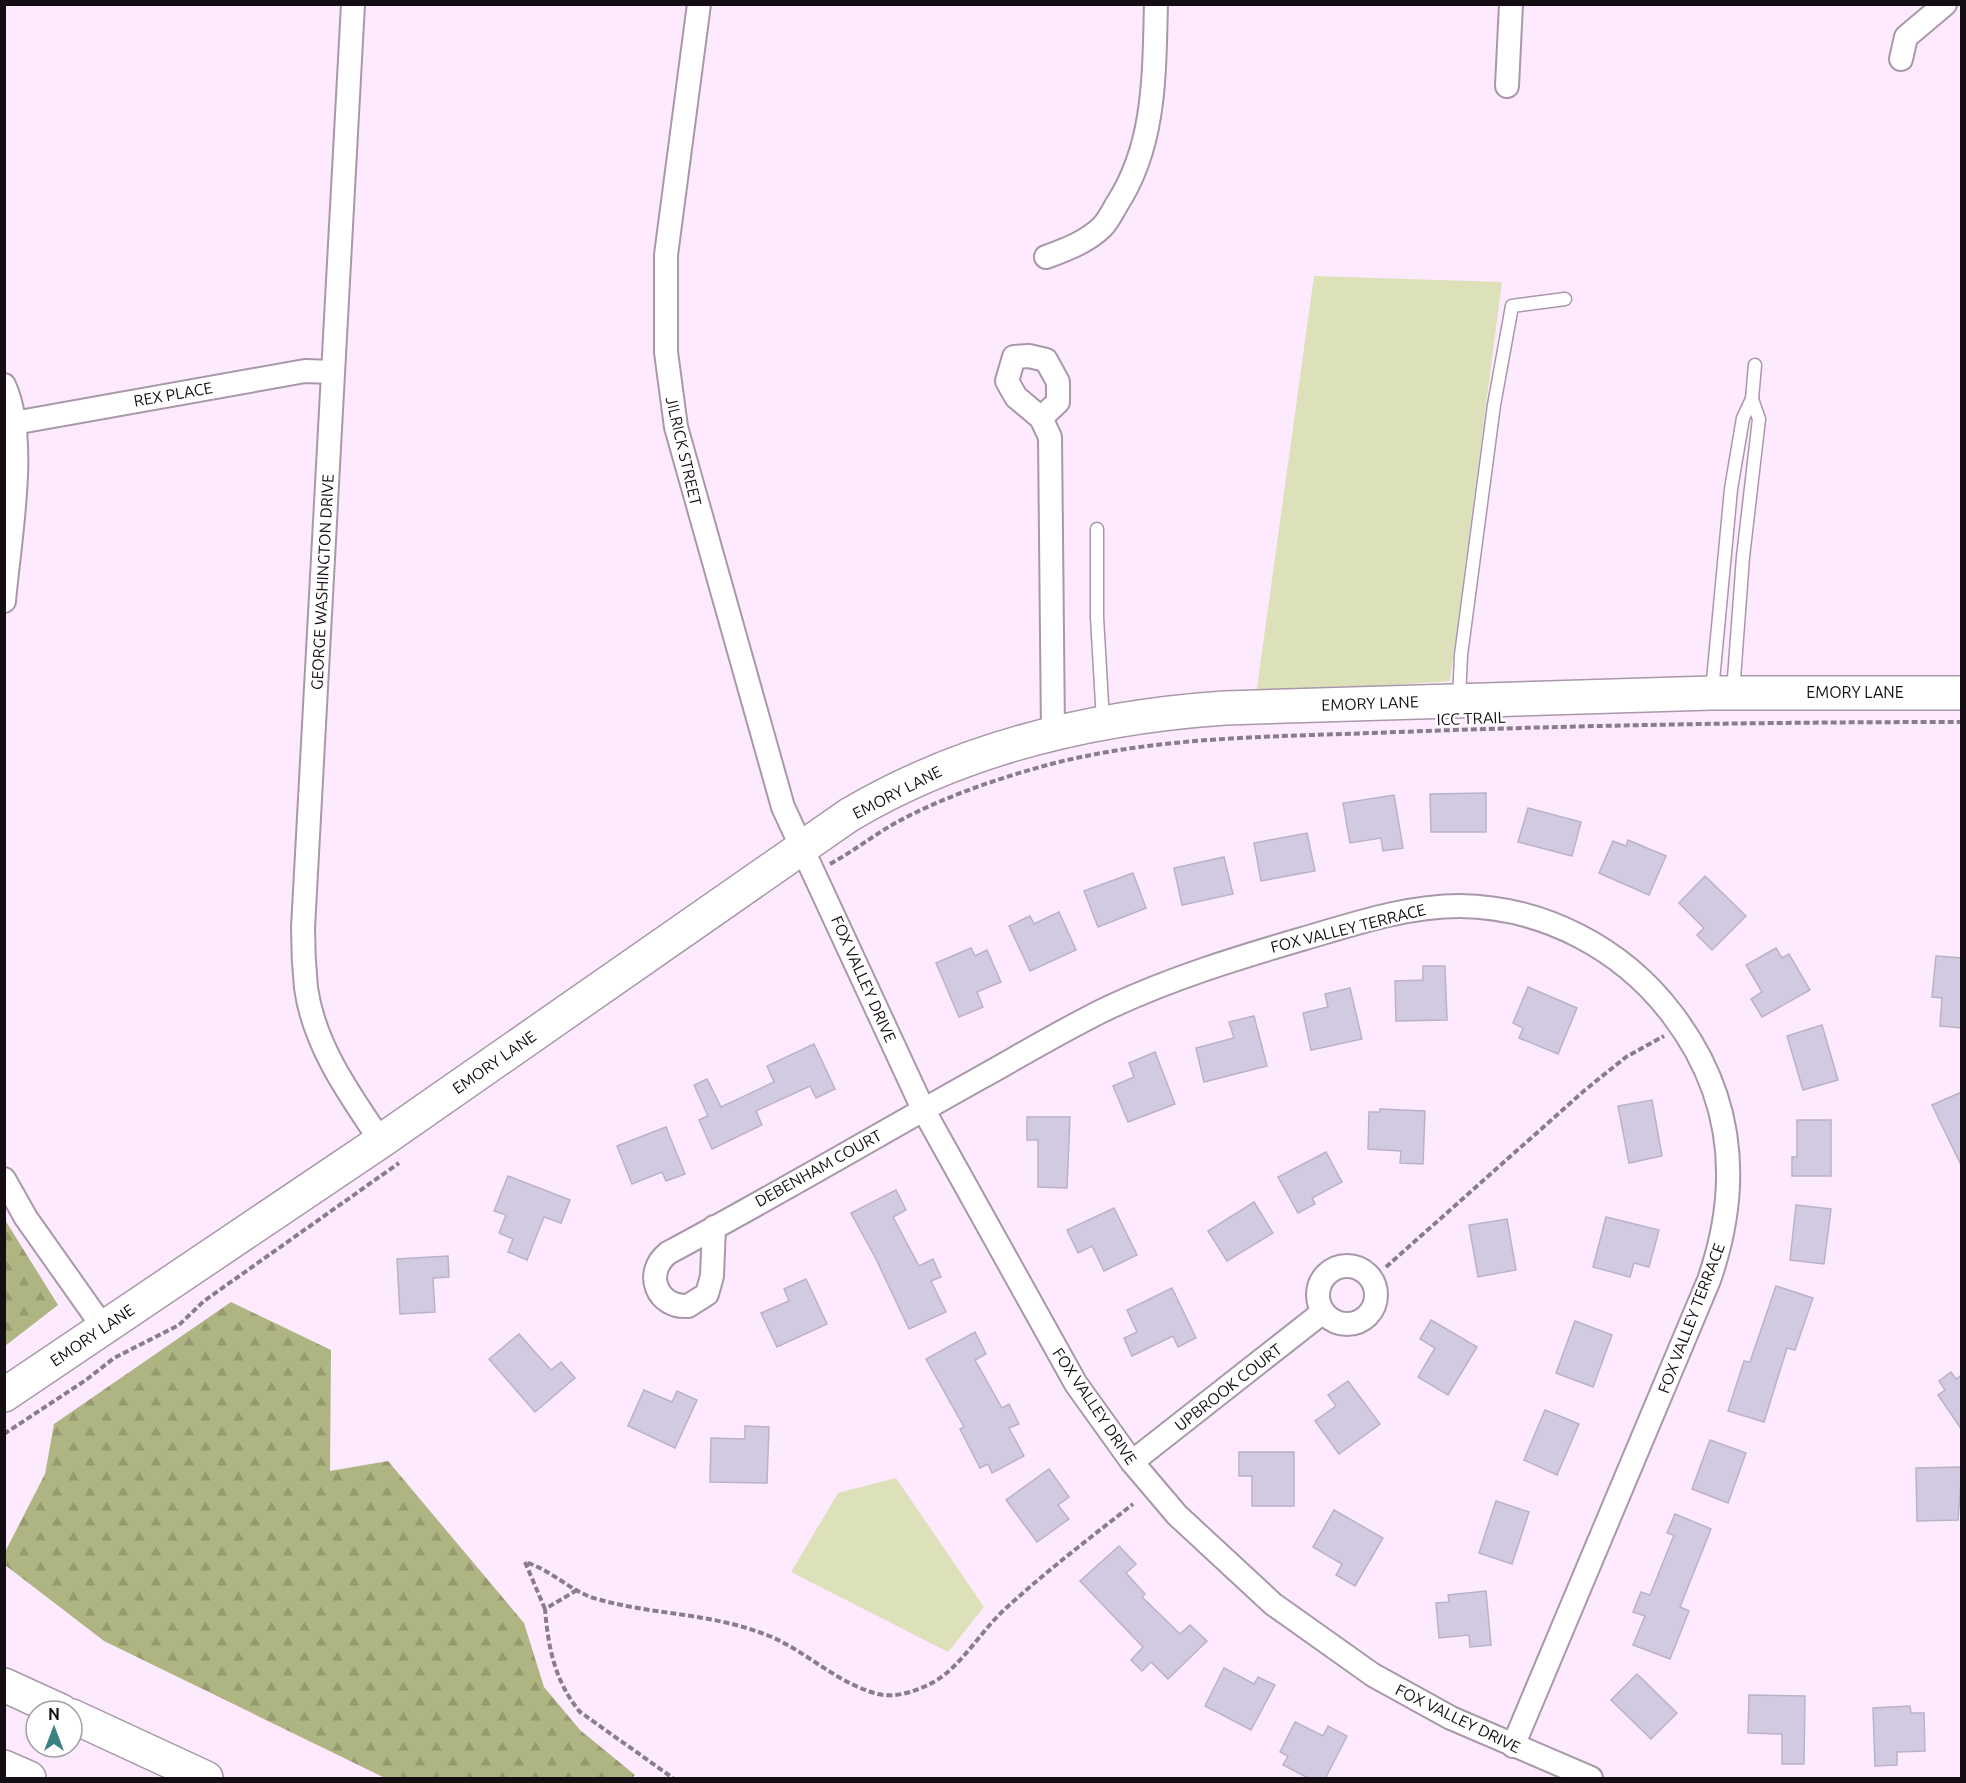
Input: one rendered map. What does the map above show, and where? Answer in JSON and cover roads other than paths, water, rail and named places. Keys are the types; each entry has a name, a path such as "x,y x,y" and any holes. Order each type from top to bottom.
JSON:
{"main road":[{"name":"EMORY LANE","path":"4,1395 381,1141 815,856 849,816 901,786 988,751 1103,722 1216,709 1722,692 1962,693"},
{"path":"4,1685 35,1699"},
{"path":"84,1722 206,1779"},
{"path":"4,1767 28,1779"}],"street":[{"name":"GEORGE WASHINGTON DRIVE","path":"353,4 303,928 306,989 318,1034 343,1082 381,1141"},
{"name":"JILRICK STREET","path":"699,4 666,255 664,316 669,383 680,447 774,779 783,807 815,856"},
{"path":"1046,257 1073,247 1103,227 1126,191 1142,157 1154,91 1156,4"},
{"path":"1507,86 1511,4"},
{"path":"1901,58 1906,38 1945,4"},
{"name":"REX PLACE","path":"14,423 305,371 333,372"},
{"path":"4,385 14,423 16,461 4,601"},
{"path":"1041,418 1050,436 1053,733"},
{"name":"FOX VALLEY DRIVE","path":"815,856 923,1109 1056,1352 1099,1418 1132,1462 1177,1515 1211,1549 1305,1629 1401,1691 1513,1746 1591,1779"},
{"name":"FOX VALLEY TERRACE","path":"923,1109 1068,1028 1155,987 1253,953 1363,921 1424,908 1464,906 1494,909 1552,924 1608,952 1659,997 1696,1050 1710,1081 1719,1112 1729,1168 1725,1226 1709,1280 1513,1746"},
{"name":"DEBENHAM COURT","path":"714,1227 923,1109"},
{"path":"4,1179 26,1218 103,1327"},
{"name":"UPBROOK COURT","path":"1132,1462 1323,1312"}],"lane":[{"path":"1459,700 1461,655 1494,405 1512,306 1565,299"},
{"path":"1722,692 1731,489 1743,418 1752,399 1755,365"},
{"path":"1722,692 1743,557 1759,419 1752,399"},
{"path":"1097,529 1097,617 1103,722"}]}
